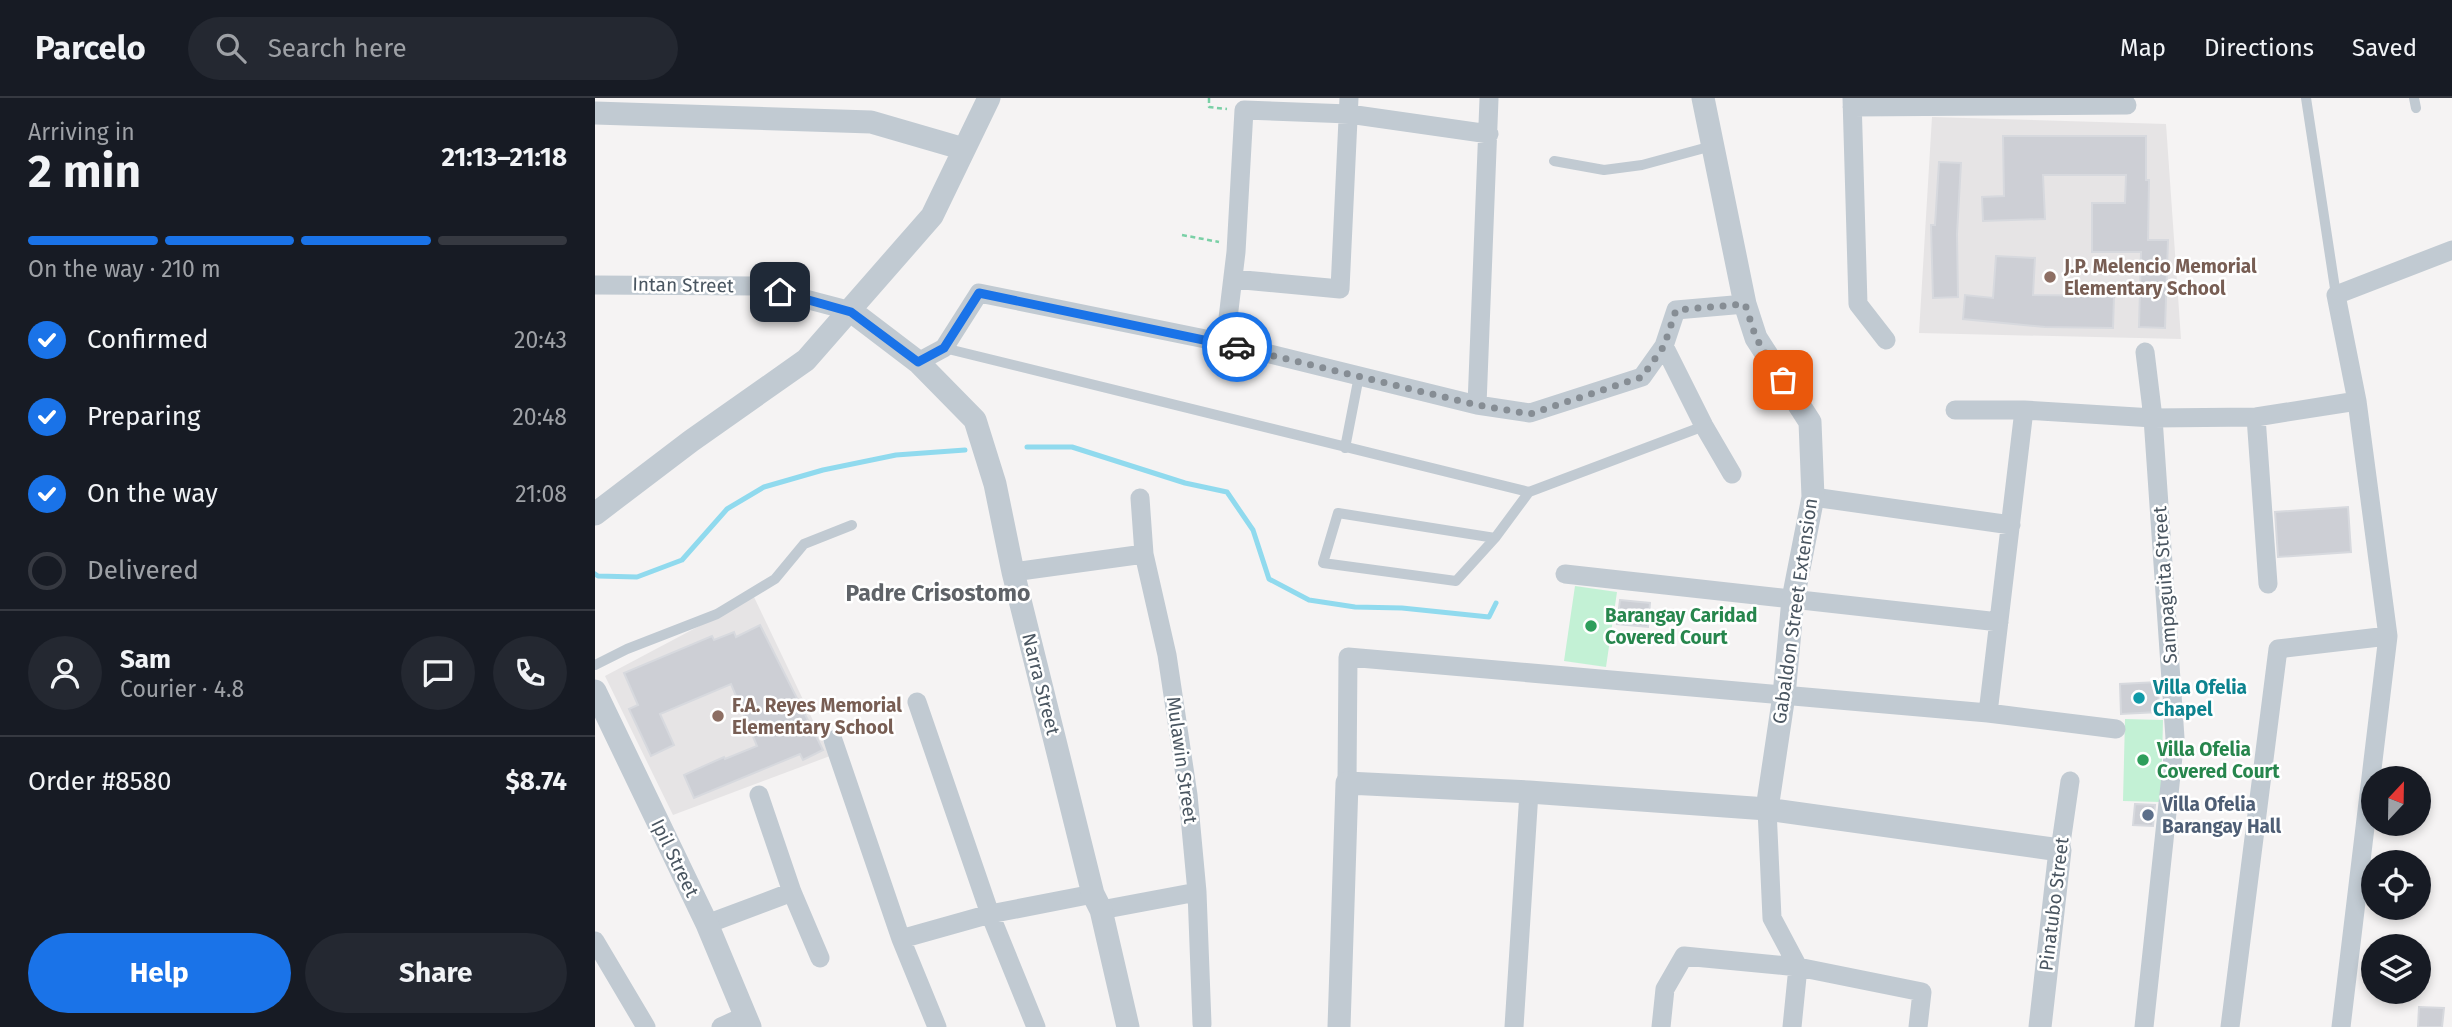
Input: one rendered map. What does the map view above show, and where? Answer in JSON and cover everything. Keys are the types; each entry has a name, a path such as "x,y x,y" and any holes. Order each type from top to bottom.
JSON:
{"street":[{"path":"595,514 691,441 806,360 851,312 932,216 989,98"},
{"name":"Gabaldon Street Extension","path":"1703,98 1745,304 1756,338 1810,422 1813,497 1793,599 1784,695 1767,808"},
{"path":"1477,405 1489,99"},
{"path":"1886,340 1858,304 1852,103 2127,105"},
{"path":"1233,279 1340,289 1349,106"},
{"path":"1225,344 1236,245 1244,110 1349,106 1489,134"},
{"path":"595,113 871,122 964,149"},
{"path":"2341,1027 2388,636 2357,401 2336,295 2452,250"},
{"name":"Intan Street","path":"595,285 756,286 851,312"},
{"path":"918,362 944,348 979,293 1225,344 1477,405 1530,414 1642,377 1664,346 1676,310 1745,304"},
{"name":"Narra Street","path":"851,312 918,362 975,419 995,484 1013,572 1128,1027"},
{"path":"1664,346 1704,426 1732,474"},
{"name":"Sampaguita Street","path":"2144,1027 2175,738 2153,418 2145,352"},
{"path":"1955,410 2024,410 2153,418 2256,417 2357,401"},
{"path":"1988,713 2024,410"},
{"path":"2256,417 2268,584"},
{"path":"1813,497 2011,525"},
{"name":"Mulawin Street","path":"1140,498 1144,554 1167,655 1188,795 1197,892 1202,1024"},
{"path":"1013,572 1144,554"},
{"path":"1565,574 1999,622"},
{"path":"2230,1027 2278,649 2388,636"},
{"path":"1339,1027 1348,657 1988,713 2116,729"},
{"name":"Ipil Street","path":"595,691 706,924 748,1022"},
{"path":"917,702 991,914 1036,1027"},
{"path":"832,740 901,939 937,1027"},
{"name":"Pinatubo Street","path":"2040,1027 2070,781"},
{"path":"1347,783 1767,808 2060,850"},
{"path":"1514,1027 1529,792"},
{"path":"759,795 792,892 820,958"},
{"path":"1767,808 1772,918 1798,967 1791,1027"},
{"path":"706,924 792,892"},
{"path":"901,939 991,914 1197,892"},
{"path":"595,941 646,1027"},
{"path":"1661,1027 1665,989 1684,956 1798,967 1922,992 1918,1027"},
{"path":"721,1027 748,1022"}],"lane":[{"path":"2306,98 2336,295"},
{"path":"1554,161 1604,170 1642,165 1713,146"},
{"path":"944,348 1529,492"},
{"path":"1345,448 1359,376"},
{"path":"1495,538 1338,513 1323,563 1457,581 1495,538 1529,492 1704,426"},
{"path":"595,665 627,649 717,614 775,579 804,544 852,525"}],"path":[{"path":"1209,98 1209,107 1244,110"},
{"path":"1182,235 1236,245"}],"shaded area":[{"name":"J.P. Melencio Memorial Elementary School","path":"1932,117 2166,124 2181,339 1919,333"},
{"name":"F.A. Reyes Memorial Elementary School","path":"754,597 830,756 673,815 605,676"}],"green space":[{"name":"Barangay Caridad Covered Court","path":"1575,586 1617,592 1606,667 1564,661"},
{"name":"Villa Ofelia Covered Court","path":"2125,719 2163,720 2161,802 2123,801"}],"building":[{"path":"2003,136 2146,136 2146,180 2149,180 2148,240 2168,240 2165,328 2139,327 2141,252 2092,252 2092,203 2125,203 2126,175 2043,175 2045,219 1983,221 1982,197 2004,196"},
{"path":"1939,162 1961,163 1957,234 1958,297 1933,298 1931,225 1935,225"},
{"path":"1996,256 2035,258 2033,295 2114,296 2113,328 2045,327 1963,319 1965,295 1993,298"},
{"path":"2348,507 2351,552 2278,557 2275,512"},
{"path":"1620,600 1650,603 1648,627 1617,624"},
{"path":"760,625 823,750 803,760 800,754 694,798 684,775 757,746 731,684 660,714 674,745 651,756 629,709 638,705 624,673 712,636 714,640 734,632 736,637"},
{"name":"Villa Ofelia Chapel","path":"2158,682 2159,712 2121,714 2120,684"},
{"name":"Villa Ofelia Barangay Hall","path":"2135,804 2155,805 2153,826 2133,825"},
{"path":"2419,1007 2444,1008 2442,1027 2418,1027"}],"waterway":[{"path":"1027,447 1072,447 1185,483 1227,492 1253,530 1269,579 1309,600 1355,607 1402,608 1489,617 1496,603"},
{"path":"595,574 637,577 682,560 727,509 764,487 823,470 896,455 965,450"}],"way so far":[{"path":"1237,347 1477,405 1530,414 1642,377 1664,346 1676,310 1745,304 1756,338 1783,380"}],"place":[{"name":"J.P. Melencio Memorial Elementary School","path":"2050,277"},
{"name":"Barangay Caridad Covered Court","path":"1591,626"},
{"name":"Villa Ofelia Chapel","path":"2139,698"},
{"name":"F.A. Reyes Memorial Elementary School","path":"718,716"},
{"name":"Villa Ofelia Covered Court","path":"2143,760"},
{"name":"Villa Ofelia Barangay Hall","path":"2148,815"}],"district":[{"name":"Padre Crisostomo","path":"938,593"}],"route":[{"path":"780,292 851,312 918,362 944,348 979,293 1237,347"}]}
